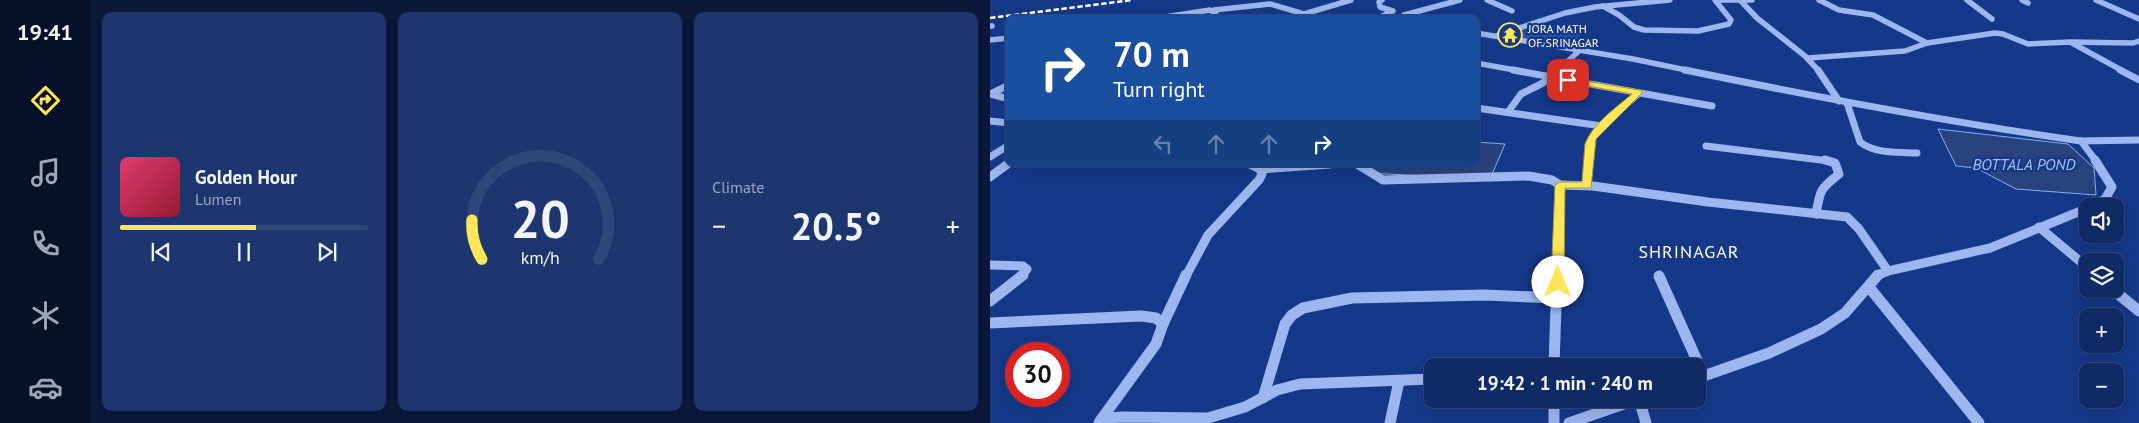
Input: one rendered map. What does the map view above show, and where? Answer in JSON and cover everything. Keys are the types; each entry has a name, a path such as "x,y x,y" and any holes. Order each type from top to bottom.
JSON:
{"street":[{"path":"1304,14 1351,0"},
{"path":"1382,0 1379,2 1380,7 1404,15 1460,0"},
{"path":"1487,0 1512,11"},
{"path":"1495,36 1565,13 1603,6 1670,0"},
{"path":"1603,6 1622,16 1635,28 1649,30 1704,30 1730,24 1731,20 1728,14 1717,0"},
{"path":"1717,0 1752,0"},
{"path":"1819,0 1839,10 1873,15 1927,43"},
{"path":"1967,0 1992,19"},
{"path":"2096,0 2139,19"},
{"path":"1741,1 1760,20 1808,58 1824,74 1843,102 1862,145 1872,149 1916,153"},
{"path":"1180,15 1270,4 1307,15"},
{"path":"1213,15 1216,12 1214,10"},
{"path":"1384,15 1393,11"},
{"path":"1808,58 1904,51 1927,43 1995,32 2025,44 2070,42 2133,44 2139,41"},
{"path":"1480,34 1633,59 1843,102 1984,127 2081,141 2139,140"},
{"path":"990,41 1005,38"},
{"path":"2070,42 2139,80"},
{"path":"1508,112 1521,94 1536,88 1579,51"},
{"path":"1480,64 1712,106"},
{"path":"990,93 1005,87"},
{"path":"1587,185 1590,144 1602,126 1639,92"},
{"path":"990,95 1005,98"},
{"path":"1480,108 1602,126"},
{"path":"990,121 1005,123"},
{"path":"2081,141 2092,154 2112,188 2107,198"},
{"path":"1706,146 1823,159 1835,163 1839,174 1823,186 1819,195 1816,214"},
{"path":"990,158 1005,148"},
{"path":"990,158 1005,161"},
{"path":"990,177 1005,165"},
{"path":"1256,167 1260,169 1288,167"},
{"path":"1363,167 1373,178 1383,180 1477,179 1512,176 1552,180 1560,185 1587,185 1717,203 1840,215 1852,221 1859,228 1872,252 1888,271"},
{"path":"1099,423 1156,344 1163,324 1196,255 1208,235 1259,180 1262,174 1260,169"},
{"path":"1554,358 1558,298 1560,185"},
{"path":"1706,375 1757,357 1837,319 1869,287 1870,281 1888,271 1975,253 2079,211"},
{"path":"2039,227 2079,260"},
{"path":"990,265 1023,266 1026,269 1023,275 990,301"},
{"path":"1659,276 1693,358"},
{"path":"1869,287 1979,423"},
{"path":"1263,398 1285,324 1292,315 1302,308 1369,296 1417,298 1484,295 1558,298"},
{"path":"2123,298 2139,311"},
{"path":"990,323 1142,316 1156,318 1163,324"},
{"path":"1099,423 1108,418 1122,417 1208,418 1245,407 1277,390 1300,384 1424,380"},
{"path":"1390,423 1398,381"},
{"path":"1554,408 1554,423"},
{"path":"1569,423 1613,408"},
{"path":"1642,408 1646,423"}],"shaded area":[{"path":"1542,24 1583,32 1570,49 1509,36"}],"water":[{"name":"BOTTALA POND","path":"1938,129 2068,144 2094,168 2096,195 2016,189 1976,168 1956,166"},
{"path":"1480,142 1505,144 1490,179 1366,173 1371,167 1480,167"}],"railway":[{"path":"1014,15 1132,0"},
{"path":"990,18 1005,16"}],"place":[{"name":"JORA MATH OF SRINAGAR","path":"1510,35"}],"district":[{"name":"SHRINAGAR","path":"1689,251"}],"route":[{"path":"1558,282 1560,185 1587,185 1592,138 1602,126 1639,92 1568,80"}]}
